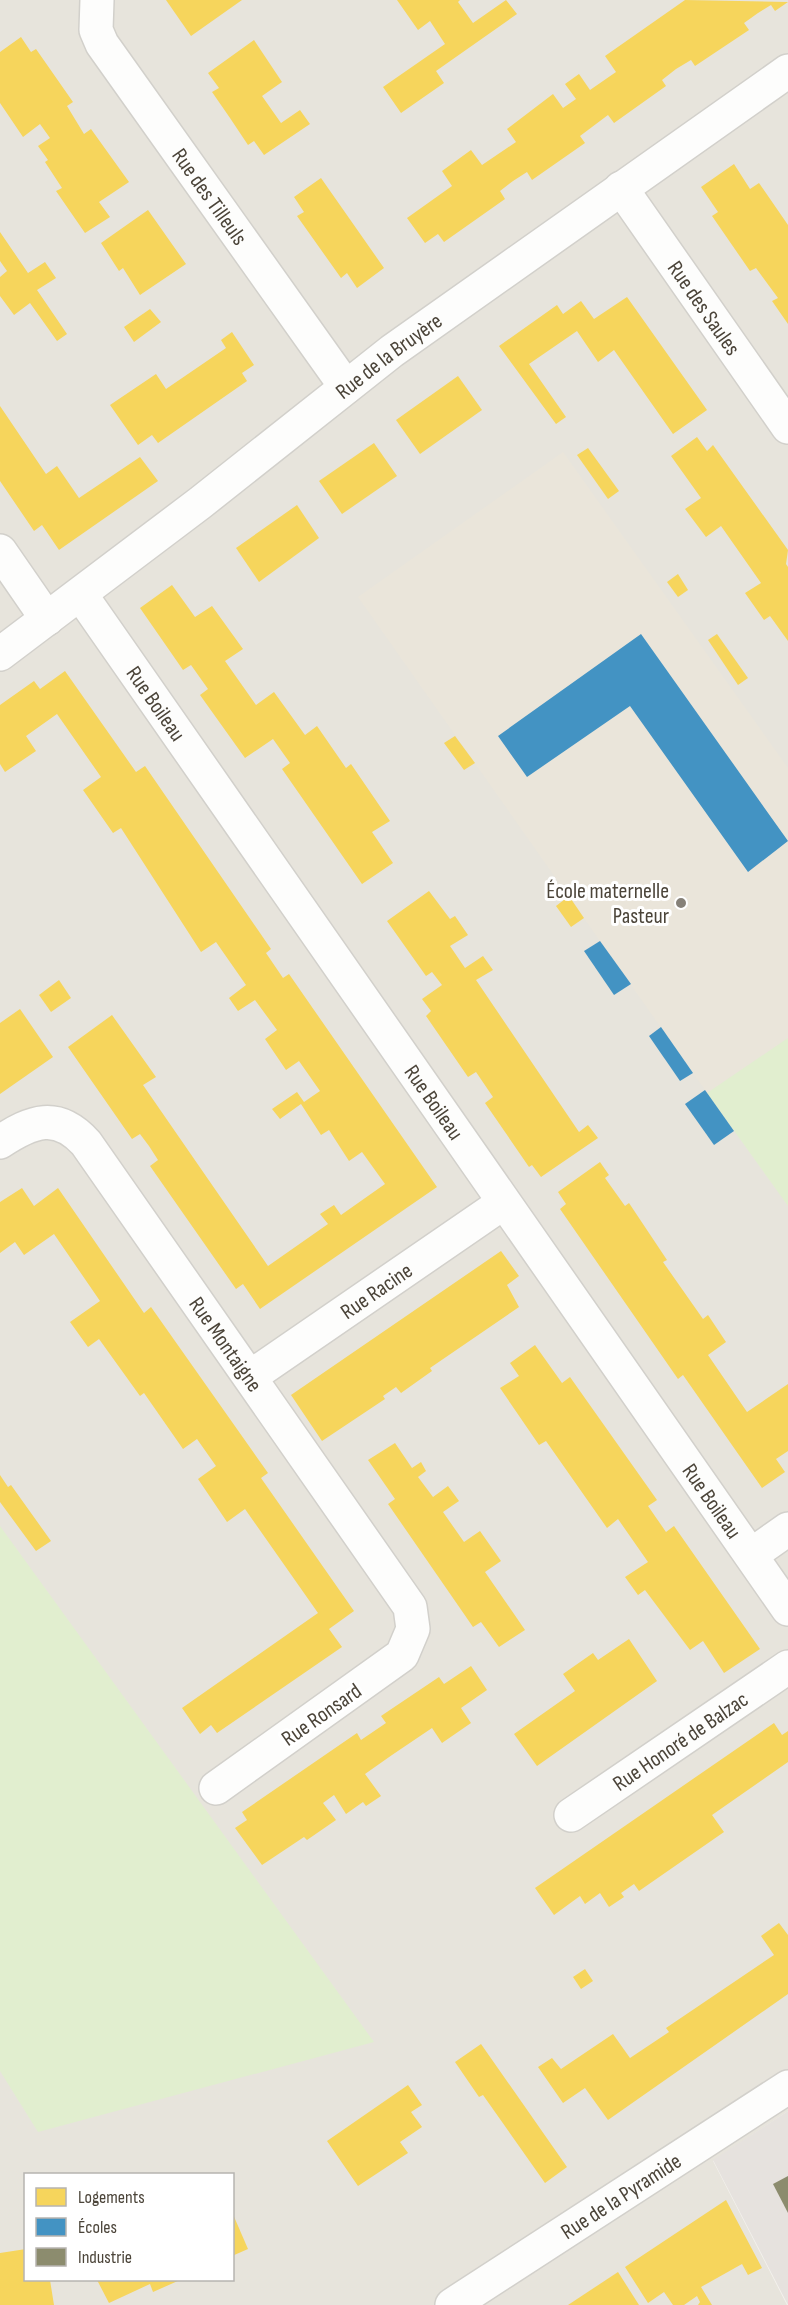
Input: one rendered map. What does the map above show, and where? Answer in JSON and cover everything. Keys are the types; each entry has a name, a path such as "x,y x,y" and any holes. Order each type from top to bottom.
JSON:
{"street":[{"name":"Rue des Tilleuls","path":"97,0 96,30 102,44 346,387"},
{"name":"Rue de la Bruyère","path":"0,654 81,595 392,351 788,71"},
{"name":"Rue des Saules","path":"621,188 788,427"},
{"path":"0,551 47,619"},
{"name":"Rue Boileau","path":"81,595 788,1609"},
{"name":"Rue Montaigne","path":"0,1142 29,1125 55,1122 77,1134 95,1154 249,1377 404,1595 410,1607 413,1629"},
{"name":"Rue Racine","path":"249,1377 503,1203"},
{"path":"751,1555 788,1529"},
{"name":"Rue Ronsard","path":"216,1788 391,1664 402,1655 413,1629"},
{"name":"Rue Honoré de Balzac","path":"571,1815 788,1667"},
{"name":"Rue de la Pyramide","path":"452,2305 788,2087"}],"shaded area":[{"path":"0,0 788,0 788,2111 713,2161 787,2305 0,2305"},
{"name":"École maternelle Pasteur","path":"563,452 788,768 788,1038 707,1093 358,597"},
{"path":"788,2111 788,2305 713,2160"}],"green space":[{"path":"788,1038 788,1206 707,1093"},
{"path":"0,1526 374,2042 38,2132 0,2071"}],"building: Logements":[{"path":"166,0 242,0 191,36"},
{"path":"397,0 460,0 458,2 473,23 506,0 517,14 436,71 444,83 401,113 383,87 445,44 430,21 418,30"},
{"path":"685,0 788,2 775,11 771,5 758,13 744,23 749,30 695,66 691,60 676,69 662,80 666,86 614,123 608,115 580,136 585,143 532,180 527,172 513,181 500,191 505,199 444,242 438,234 425,243 407,218 452,186 442,171 471,150 482,165 516,142 507,129 553,94 563,108 576,99 565,84 579,74 590,90 616,72 605,56"},
{"path":"21,37 31,52 36,49 73,102 67,106 84,134 91,129 129,182 99,202 110,217 85,233 56,191 62,188 45,162 48,160 38,146 50,138 40,124 23,137 0,103 0,52"},
{"path":"254,40 282,82 262,96 281,123 300,110 310,124 264,155 254,141 248,145 212,92 219,88 208,73"},
{"path":"734,164 750,189 759,183 788,225 788,324 772,301 778,298 756,268 750,271 712,216 718,212 701,187"},
{"path":"321,178 384,268 357,288 347,273 341,278 297,216 304,212 294,197"},
{"path":"148,210 186,264 140,295 123,268 119,271 101,243"},
{"path":"0,232 28,273 45,262 56,278 37,290 67,334 57,341 30,303 14,315 0,296 0,277 7,271 0,261"},
{"path":"627,297 707,410 673,434 614,350 598,362 577,331 529,364 566,417 556,424 499,346 557,305 563,314 581,301 594,319"},
{"path":"150,309 161,322 134,342 124,327"},
{"path":"232,332 254,365 242,373 247,381 158,443 152,435 138,445 110,405 156,374 166,389 226,348 221,340"},
{"path":"458,376 482,410 420,454 396,420"},
{"path":"0,406 46,474 57,466 79,498 140,457 158,481 59,550 42,525 34,531 0,481"},
{"path":"697,437 707,451 713,445 788,550 786,564 788,567 788,641 770,616 764,620 745,593 761,583 721,526 706,537 685,509 701,498 671,456"},
{"path":"374,443 397,476 342,514 319,481"},
{"path":"588,448 619,491 608,499 577,455"},
{"path":"297,505 319,538 259,582 236,548"},
{"path":"678,574 688,590 678,597 667,582"},
{"path":"172,585 195,617 212,606 243,649 225,661 256,705 274,692 305,735 317,726 346,768 351,764 390,821 372,832 393,863 362,884 282,769 290,763 273,739 245,758 200,695 208,689 191,665 183,670 140,608"},
{"path":"717,634 748,678 738,685 708,640"},
{"path":"65,671 136,772 145,766 271,949 266,953 283,978 289,974 437,1187 260,1309 243,1284 236,1289 150,1166 158,1160 149,1146 140,1134 132,1139 68,1047 112,1015 156,1077 143,1085 268,1266 328,1224 320,1214 334,1205 341,1215 385,1184 362,1152 349,1161 329,1130 321,1135 301,1104 280,1119 272,1109 297,1092 304,1102 320,1091 299,1061 286,1070 265,1039 277,1030 255,1000 238,1011 229,998 246,985 216,942 201,952 121,828 113,833 83,790 101,777 57,714 26,736 36,751 5,772 0,764 0,705 34,681 40,689"},
{"path":"455,736 475,763 464,770 444,743"},
{"path":"429,891 450,919 455,916 468,935 450,946 465,968 483,956 493,970 476,980 579,1132 588,1125 598,1138 541,1177 532,1165 529,1167 485,1103 493,1097 476,1072 468,1077 426,1016 431,1011 422,999 442,985 432,972 426,976 387,921"},
{"path":"569,896 584,918 571,927 556,906"},
{"path":"59,980 71,998 51,1012 39,995"},
{"path":"20,1009 53,1057 0,1094 0,1023"},
{"path":"600,1162 609,1175 605,1178 625,1206 629,1203 667,1260 663,1262 703,1319 708,1315 726,1342 708,1355 747,1412 788,1384 788,1451 776,1459 785,1472 762,1488 683,1375 678,1379 560,1209 566,1204 558,1192"},
{"path":"22,1188 34,1206 58,1188 144,1313 151,1307 268,1473 261,1478 354,1611 329,1629 342,1647 217,1733 211,1725 200,1734 182,1708 318,1613 245,1509 227,1522 198,1479 216,1466 197,1439 183,1449 144,1393 140,1396 99,1339 88,1347 70,1322 100,1301 54,1234 24,1255 15,1242 0,1253 0,1202"},
{"path":"501,1251 519,1276 507,1285 519,1307 430,1368 432,1371 401,1393 396,1387 383,1396 385,1399 322,1441 291,1395"},
{"path":"535,1345 562,1383 570,1377 657,1500 648,1506 666,1532 674,1526 760,1649 724,1673 703,1641 690,1650 645,1590 638,1595 625,1577 648,1562 618,1519 607,1528 546,1441 539,1445 500,1388 519,1376 510,1363"},
{"path":"395,1443 412,1468 421,1462 426,1471 418,1477 433,1497 448,1486 459,1501 443,1512 464,1542 480,1531 501,1561 485,1572 525,1630 499,1647 481,1622 473,1627 388,1504 395,1499 368,1460"},
{"path":"0,1475 8,1487 11,1485 51,1541 36,1551 0,1502"},
{"path":"629,1639 657,1681 537,1766 514,1734 575,1691 563,1674 593,1653 598,1660"},
{"path":"471,1666 487,1690 461,1708 471,1723 442,1743 432,1728 392,1755 365,1774 381,1796 366,1806 363,1802 346,1814 334,1795 323,1803 336,1820 307,1840 304,1837 262,1865 235,1828 247,1820 242,1812 357,1733 361,1740 386,1723 381,1716 439,1677 444,1684"},
{"path":"774,1723 782,1735 788,1731 788,1762 712,1815 724,1832 639,1891 634,1884 621,1893 624,1897 609,1907 600,1893 585,1904 580,1896 554,1915 535,1888"},
{"path":"779,1923 788,1935 788,1994 608,2120 585,2088 563,2103 538,2067 552,2058 561,2069 613,2034 630,2058 669,2032 666,2028 774,1955 761,1936"},
{"path":"585,1969 593,1981 581,1989 573,1977"},
{"path":"481,2044 567,2167 545,2183 483,2095 479,2097 455,2062"},
{"path":"408,2085 422,2105 411,2112 422,2127 400,2142 408,2153 358,2186 327,2141"},
{"path":"726,2200 762,2268 748,2275 742,2264 701,2287 712,2305 698,2305 700,2302 697,2296 684,2305 673,2305 664,2292 648,2303 625,2267"},
{"path":"234,2217 248,2249 234,2255"},
{"path":"24,2249 24,2281 50,2281 54,2305 0,2305 0,2253"},
{"path":"618,2272 639,2305 568,2305"},
{"path":"98,2281 178,2281 153,2292 150,2284 109,2303"}],"building: Écoles":[{"path":"641,634 788,841 748,872 630,706 527,777 498,736"},
{"path":"600,941 631,984 614,995 584,951"},
{"path":"661,1027 693,1073 680,1081 649,1036"},
{"path":"705,1090 734,1131 714,1145 685,1104"}],"building: Industrie":[{"path":"788,2176 788,2213 773,2184"}],"place":[{"name":"École maternelle Pasteur","path":"681,903"}]}
